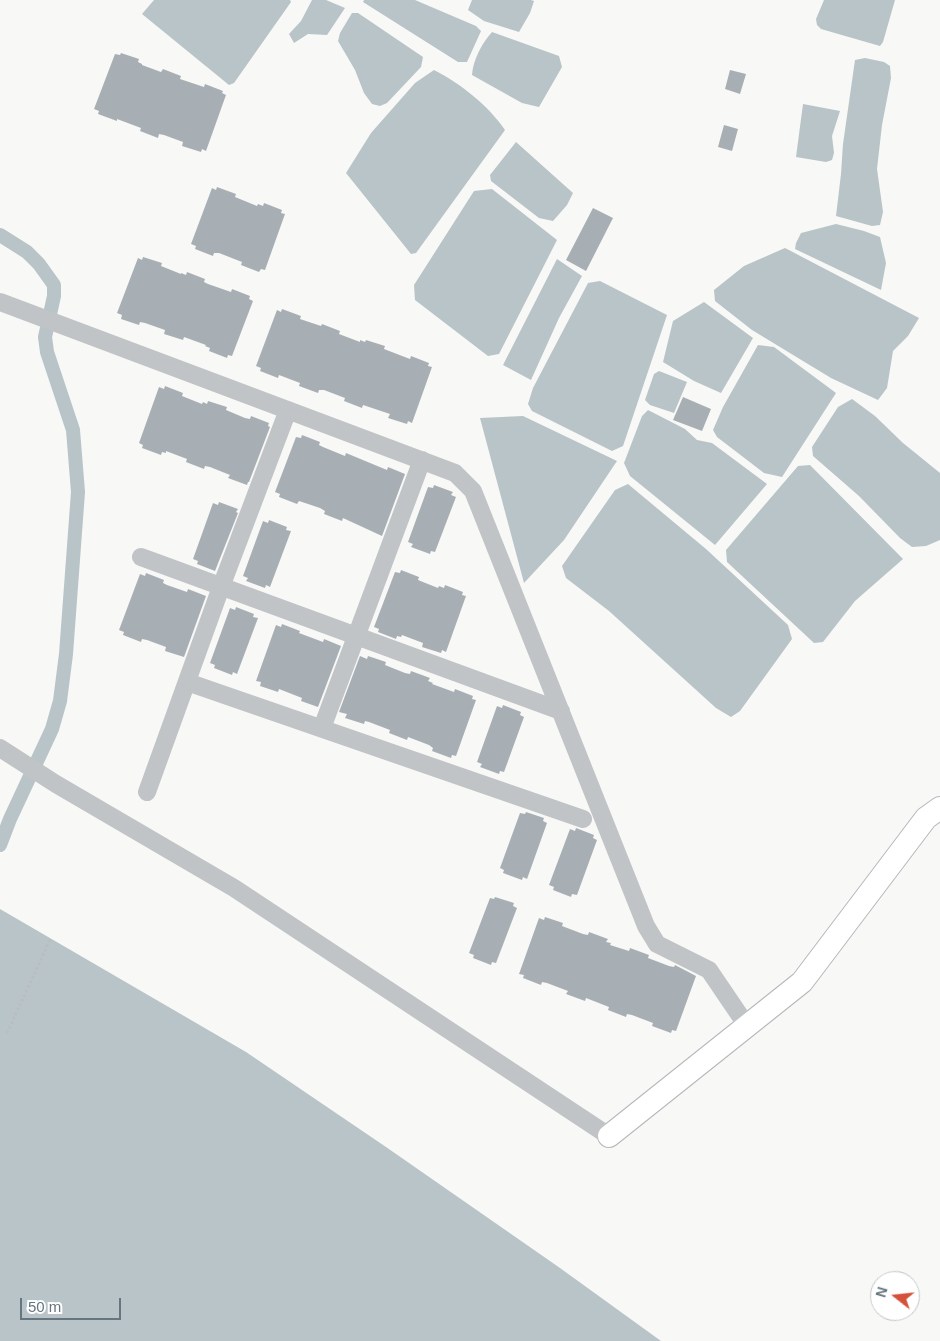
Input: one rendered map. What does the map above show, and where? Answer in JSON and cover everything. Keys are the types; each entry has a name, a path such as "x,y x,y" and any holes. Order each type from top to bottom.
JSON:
{"main road":[{"path":"609,1136 802,982 926,818 940,808"}],"street":[{"path":"5,303 455,473 474,492 646,926 657,944 710,970 747,1026"},
{"path":"147,792 221,587 288,410"},
{"path":"322,728 422,460"},
{"path":"141,557 561,711"},
{"path":"187,682 583,819"},
{"path":"0,748 56,784 234,888 609,1136"}],"path":[{"path":"7,1033 51,938"}],"shaded area":[{"path":"154,0 290,0 291,2 234,83 229,85 142,14"},
{"path":"312,0 326,0 345,8 327,35 308,34 294,43 289,34 301,21"},
{"path":"364,0 415,0 476,26 481,31 467,62 458,62 363,2"},
{"path":"472,0 534,1 530,13 519,32 484,21 468,10"},
{"path":"824,0 895,0 883,42 880,46 821,29 817,25 816,19"},
{"path":"352,13 358,13 423,57 421,67 387,103 380,106 372,104 364,93 355,70 338,41 340,33"},
{"path":"492,32 559,56 562,67 539,107 522,103 472,75 479,52"},
{"path":"865,58 884,62 890,66 891,78 882,125 877,169 883,212 880,225 872,226 836,216 843,144 855,60"},
{"path":"434,70 473,96 491,112 505,130 416,253 411,254 346,173 371,133 415,83"},
{"path":"803,104 840,111 832,136 834,153 832,160 826,162 796,157"},
{"path":"516,142 573,193 567,205 553,221 539,218 491,181 490,175"},
{"path":"492,189 557,240 499,354 488,356 415,300 414,285 474,191"},
{"path":"836,224 880,237 886,263 881,290 795,249 801,233"},
{"path":"785,248 919,318 908,336 893,351 887,388 878,400 831,378 752,330 715,301 714,290 744,266"},
{"path":"557,259 582,276 559,318 531,380 503,365"},
{"path":"600,281 667,315 623,446 612,451 532,411 528,404 533,388 588,283"},
{"path":"704,302 753,338 721,393 694,381 663,362 673,321"},
{"path":"758,345 774,347 836,393 782,477 764,473 717,437 713,430 723,407"},
{"path":"659,371 687,382 674,413 650,405 645,400 654,374"},
{"path":"852,399 875,416 903,443 940,473 940,540 926,546 912,547 900,538 859,496 813,456 812,447 838,407"},
{"path":"648,410 685,429 697,440 712,443 767,484 715,545 630,476 624,463 642,416"},
{"path":"523,416 617,461 564,540 524,583 480,418"},
{"path":"810,465 903,559 855,601 823,642 814,643 727,562 726,550 798,466"},
{"path":"628,484 706,549 788,625 792,639 740,711 731,717 716,708 609,611 566,578 562,566 615,490"},
{"path":"0,909 246,1052 560,1268 661,1341 0,1341"}],"building":[{"path":"121,53 139,59 138,62 142,65 161,72 163,69 181,76 180,79 204,87 205,84 223,91 222,93 226,95 206,151 202,149 201,152 182,146 183,142 164,135 159,134 158,138 140,131 141,128 98,114 99,111 94,109 115,54 120,55"},
{"path":"730,70 746,74 740,94 725,89"},
{"path":"724,125 738,129 732,151 718,147"},
{"path":"217,187 236,194 235,197 257,206 258,204 263,206 264,203 282,210 281,213 285,214 265,270 261,269 259,272 241,265 242,262 219,253 214,253 213,256 195,249 196,246 191,244 212,188 216,190"},
{"path":"593,208 613,218 586,271 566,260"},
{"path":"143,257 162,263 161,266 181,274 186,275 187,272 205,279 204,282 208,284 231,292 232,289 250,296 249,299 253,301 232,356 228,355 227,358 209,351 210,348 206,345 184,337 183,340 164,334 165,330 145,323 140,322 139,325 121,319 122,315 117,313 138,258 142,260"},
{"path":"282,309 301,316 300,319 321,326 322,324 340,331 339,334 360,342 360,340 365,342 366,340 385,346 384,349 410,359 411,356 429,363 428,366 432,367 412,423 408,421 407,424 388,418 390,414 363,405 362,408 344,401 345,398 324,390 319,390 318,393 299,386 300,383 279,375 278,378 260,371 261,368 256,366 277,310 281,312"},
{"path":"165,386 183,393 182,396 202,404 203,402 207,404 208,401 227,407 226,410 245,418 250,419 251,416 269,423 268,426 270,427 247,485 228,478 230,475 210,467 205,466 204,469 186,462 187,459 166,451 166,453 162,452 161,455 142,448 143,445 139,443 159,387 164,389"},
{"path":"683,397 711,409 702,431 673,420"},
{"path":"302,435 320,442 319,445 345,456 346,453 387,470 388,467 405,474 382,536 343,518 342,521 324,514 325,511 320,508 299,501 297,504 279,497 280,494 275,492 296,437 301,438"},
{"path":"434,485 453,492 451,495 456,497 435,552 431,551 430,554 411,547 413,544 408,542 428,487 433,488"},
{"path":"219,502 238,509 236,512 238,513 215,571 197,564 198,561 193,559 213,503 218,505"},
{"path":"269,520 287,527 286,530 291,531 270,587 266,585 265,588 246,581 248,578 243,576 263,521 268,523"},
{"path":"401,570 419,577 418,580 438,588 439,586 444,588 445,585 463,592 462,595 466,596 446,652 442,650 441,653 422,647 423,643 402,635 401,637 397,636 396,639 378,632 379,629 374,627 395,572 400,573"},
{"path":"146,573 164,580 163,583 167,585 187,592 188,589 206,596 184,657 165,651 166,647 147,640 142,639 141,642 123,635 124,632 119,630 140,574 145,576"},
{"path":"236,607 254,614 253,617 258,618 237,674 233,672 232,675 214,668 215,665 210,663 230,608 235,610"},
{"path":"282,624 323,642 324,639 341,646 318,707 301,701 302,698 279,689 278,692 260,686 261,682 256,681 276,625 281,627"},
{"path":"360,656 367,659 368,656 386,662 385,665 405,673 410,674 411,671 430,678 428,681 432,684 454,692 455,689 473,696 472,699 476,700 456,756 452,755 451,758 432,751 433,748 429,745 408,737 407,740 389,733 390,730 369,722 365,721 364,724 345,718 347,714 339,712"},
{"path":"503,705 521,712 520,715 524,717 504,772 500,771 499,774 480,767 482,764 477,762 497,706 502,708"},
{"path":"526,812 544,818 543,821 547,823 527,879 523,877 522,880 503,873 504,870 500,868 520,813 525,814"},
{"path":"576,828 594,835 593,838 597,840 577,895 572,894 571,897 553,890 554,887 549,885 570,829 575,831"},
{"path":"495,897 514,903 513,906 517,908 496,963 492,962 491,965 473,958 474,955 469,953 490,898 494,899"},
{"path":"545,917 563,923 562,926 583,934 588,935 589,932 608,939 606,942 611,943 610,945 629,951 630,948 649,955 648,958 669,966 674,967 675,965 696,976 676,1031 672,1030 671,1033 652,1026 653,1023 632,1015 627,1014 626,1017 608,1010 609,1007 586,998 585,1001 566,994 568,991 547,983 542,982 541,985 523,978 524,975 519,974 539,918 544,920"}],"waterway":[{"path":"0,235 27,252 39,264 54,285 54,296 45,337 47,352 73,430 78,492 66,654 60,701 52,729 10,819 0,845"}]}
